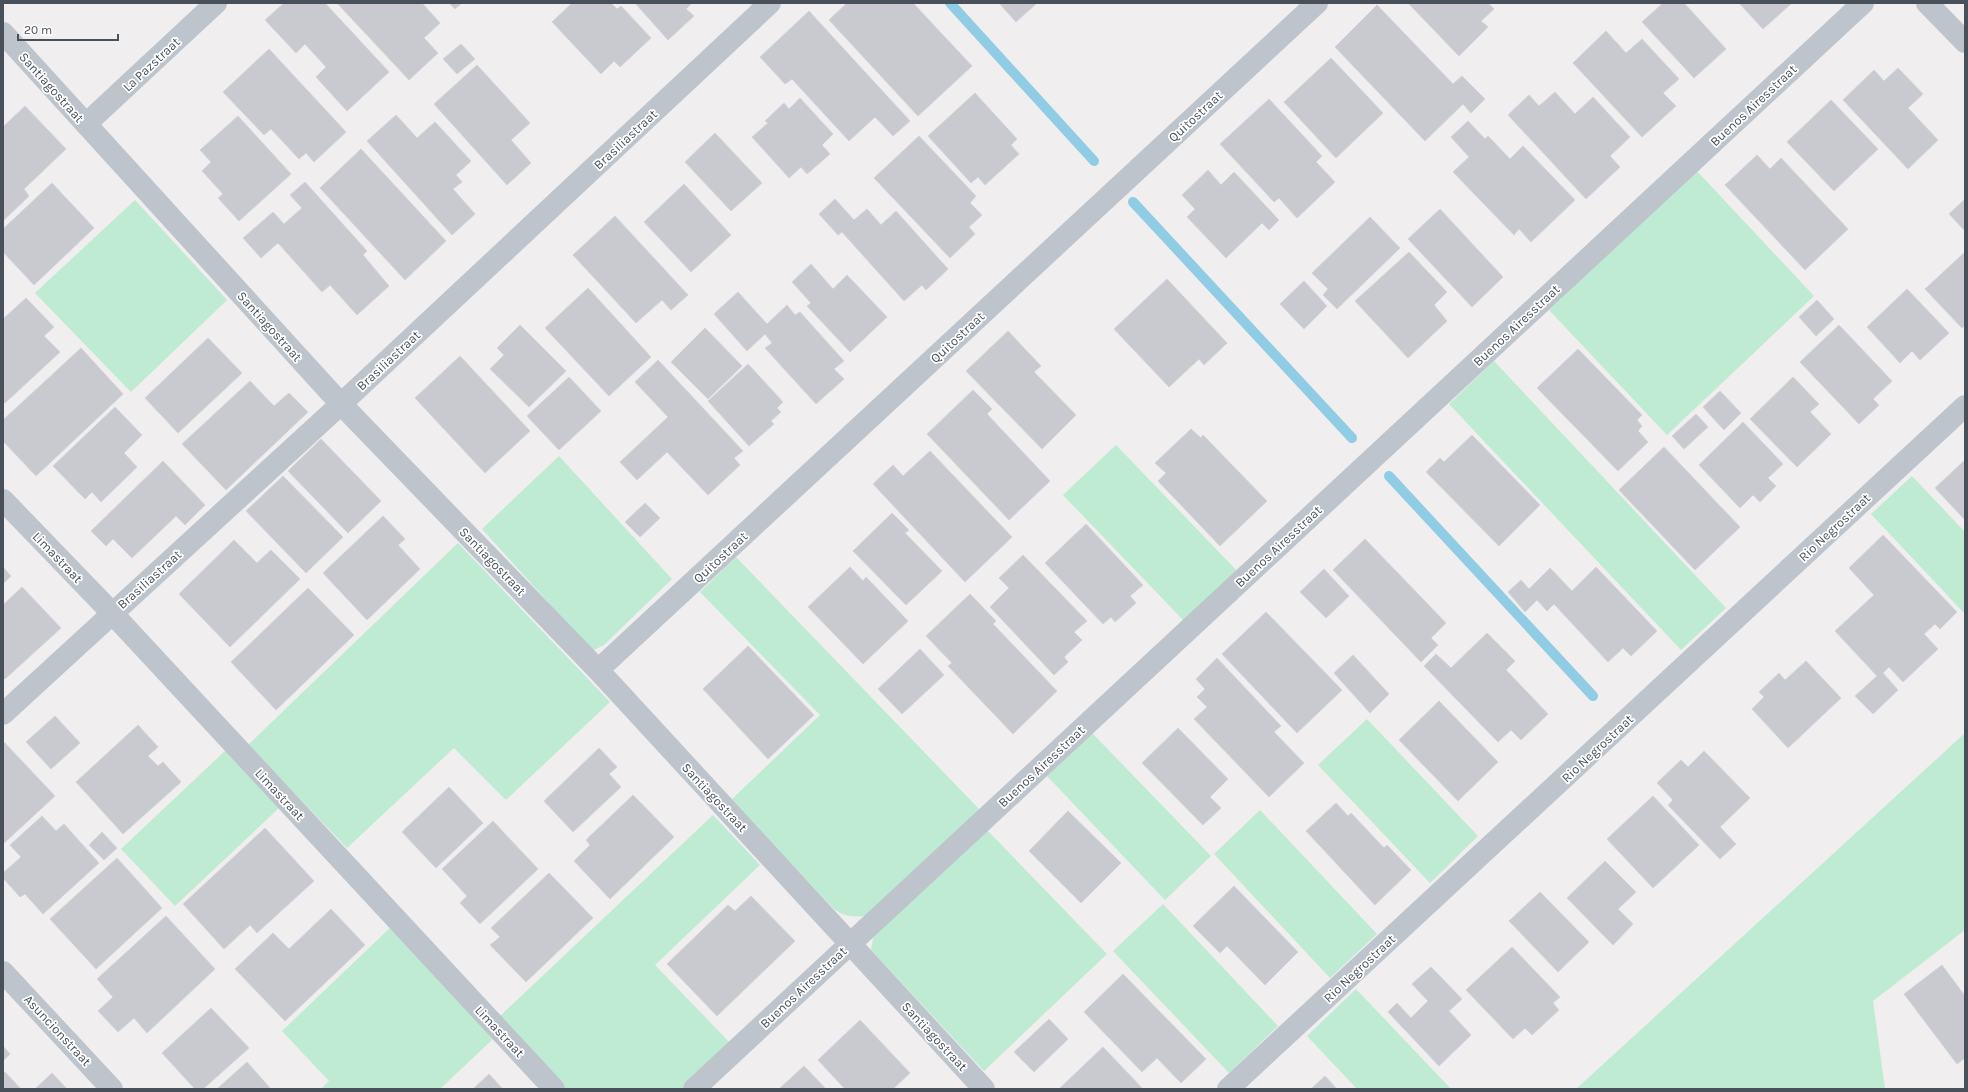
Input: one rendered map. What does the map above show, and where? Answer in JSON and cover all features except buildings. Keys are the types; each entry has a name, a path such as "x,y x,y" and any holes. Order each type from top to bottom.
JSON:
{"street":[{"name":"La Pazstraat","path":"86,124 216,3"},
{"name":"Brasiliastraat","path":"3,714 341,404 770,3"},
{"name":"Quitostraat","path":"598,670 1317,3"},
{"name":"Buenos Airesstraat","path":"694,1089 1863,3"},
{"path":"1927,3 1965,42"},
{"name":"Santiagostraat","path":"3,33 341,404 598,670 984,1089"},
{"name":"Rio Negrostraat","path":"1228,1089 1965,406"},
{"name":"Limastraat","path":"3,500 112,613 554,1089"},
{"name":"Asuncionstraat","path":"3,972 112,1089"}],"green space":[{"path":"1696,170 1814,296 1667,435 1549,310"},
{"path":"135,200 227,300 131,392 35,293"},
{"path":"1494,361 1726,608 1681,650 1449,404"},
{"path":"1116,445 1239,573 1186,623 1063,495"},
{"path":"559,456 672,579 604,645 592,651 482,529"},
{"path":"1912,476 1965,532 1965,614 1871,514"},
{"path":"458,543 610,702 506,800 454,748 347,848 248,745"},
{"path":"736,557 980,810 866,916 849,916 834,909 731,800 820,715 700,592"},
{"path":"1367,719 1478,836 1430,883 1318,765"},
{"path":"1092,733 1211,856 1165,900 1047,776"},
{"path":"1965,733 1965,930 1873,1001 1885,1089 1576,1089"},
{"path":"227,749 280,807 175,906 121,849"},
{"path":"1260,810 1377,934 1330,978 1214,854"},
{"path":"713,815 760,865 655,965 731,1044 683,1089 565,1089 499,1017"},
{"path":"985,828 1107,954 984,1071 871,950 874,933"},
{"path":"1163,904 1278,1026 1229,1073 1113,951"},
{"path":"390,928 494,1038 440,1089 321,1089 329,1081 282,1031"},
{"path":"1356,989 1451,1089 1357,1089 1307,1036"}],"waterway":[{"path":"950,3 1094,161"},
{"path":"1133,202 1352,438"},
{"path":"1389,476 1593,696"}]}
